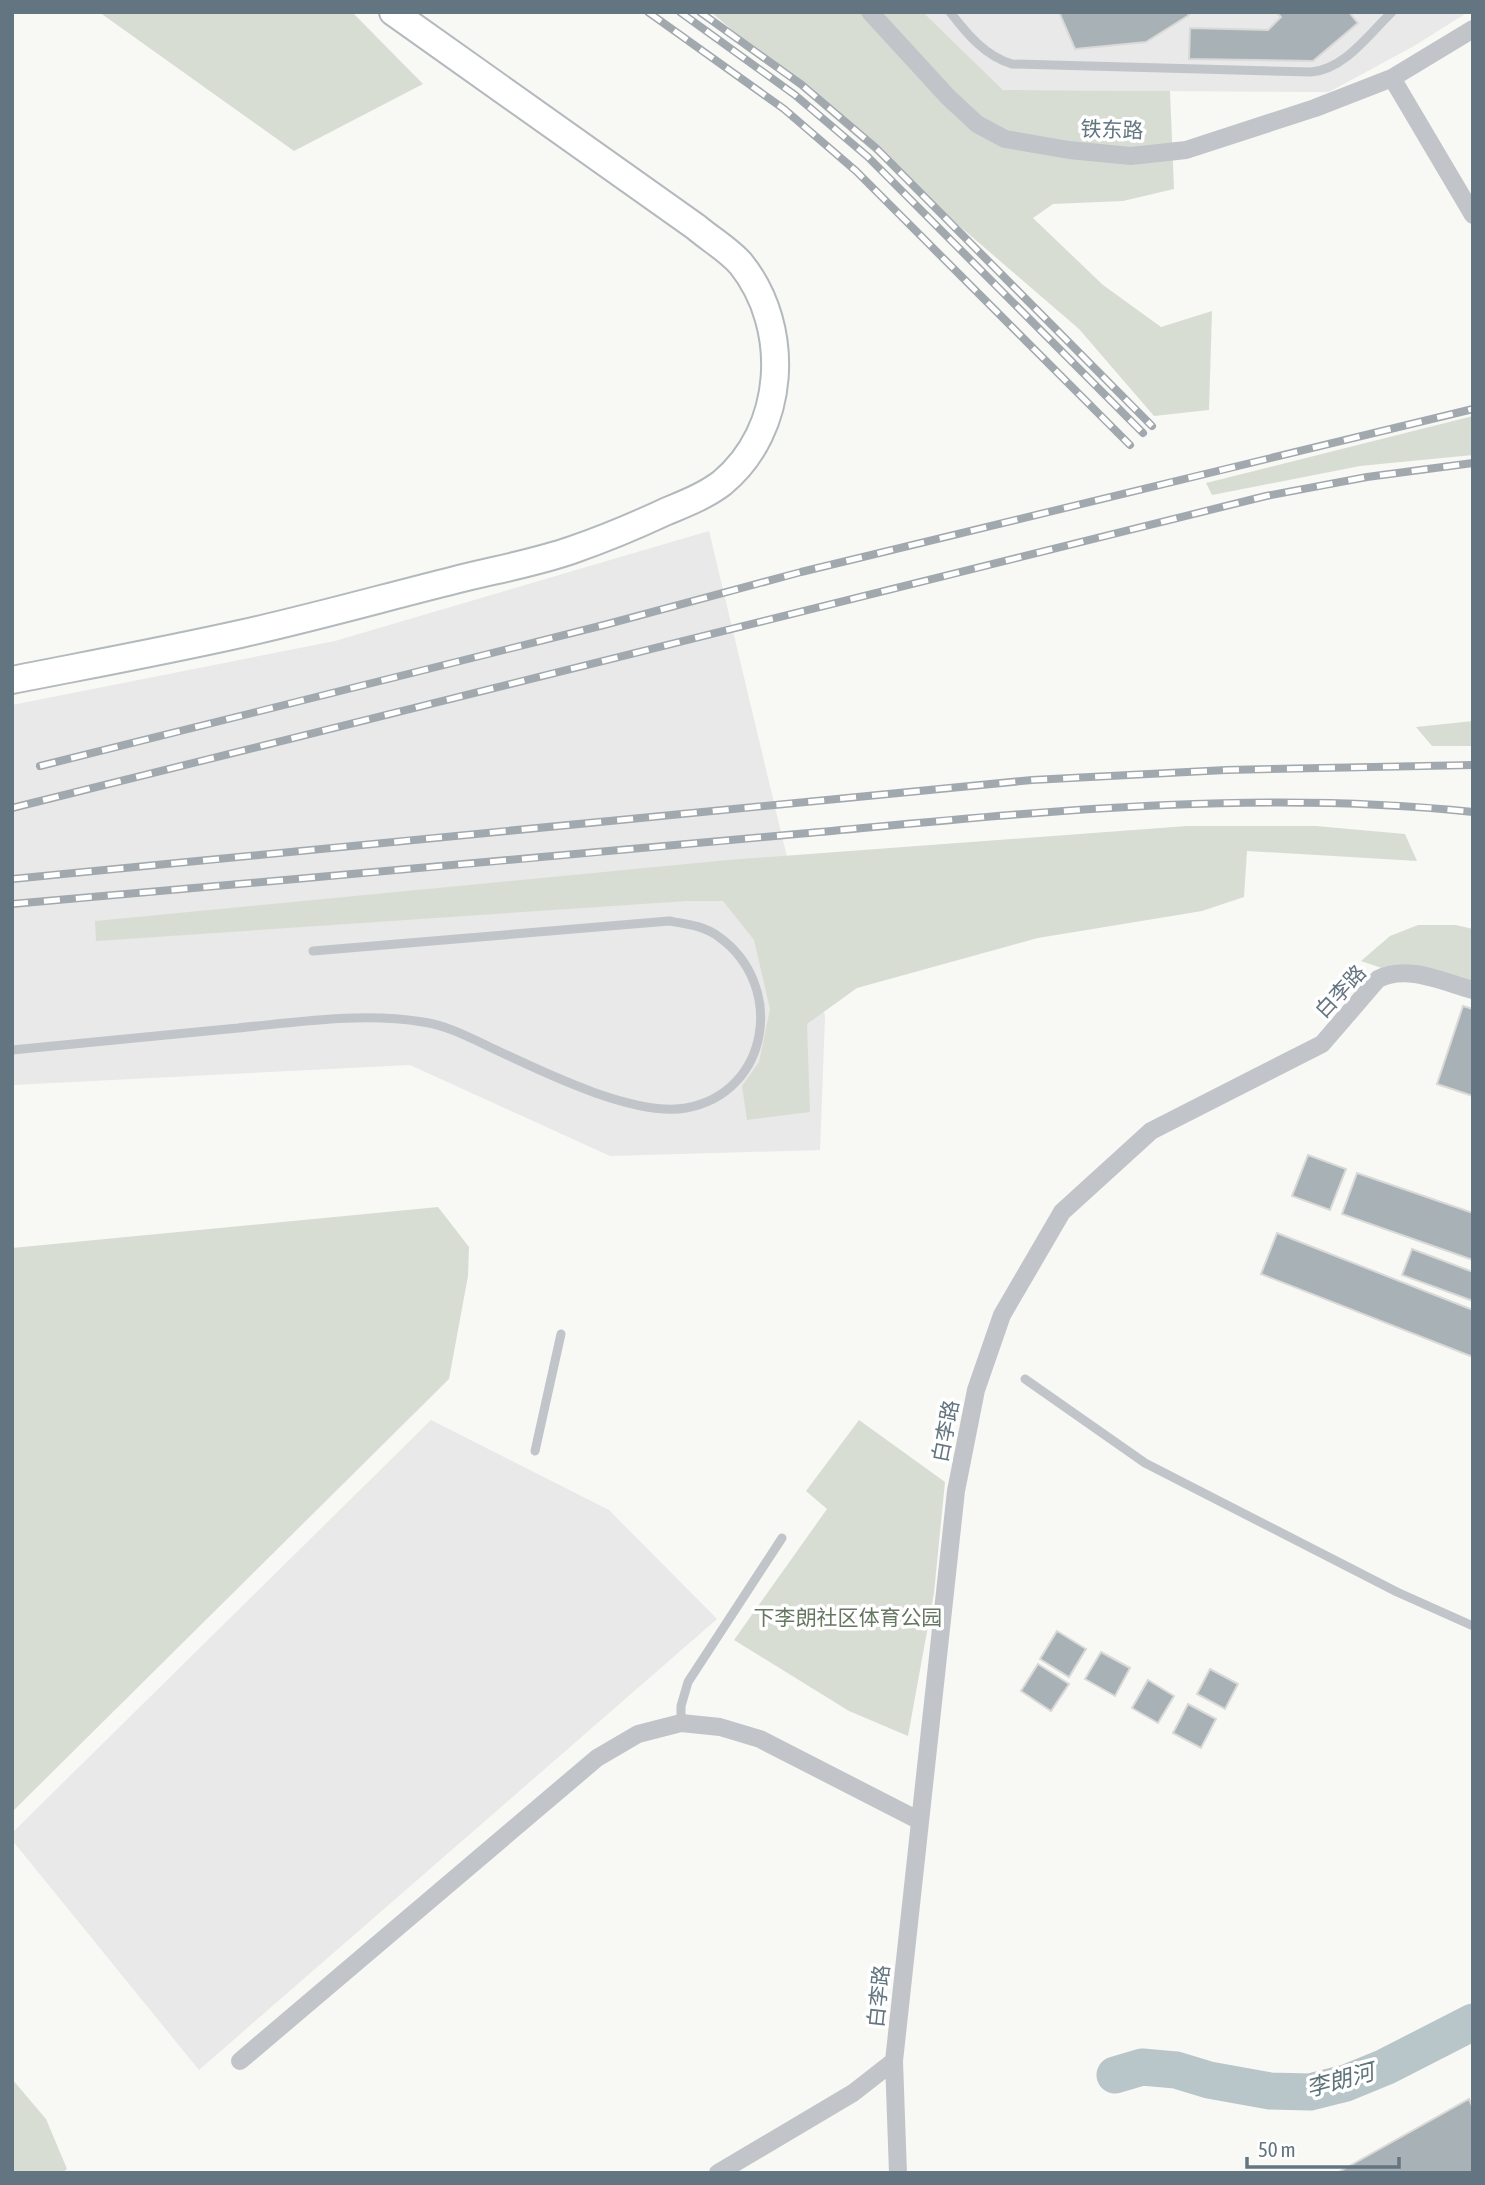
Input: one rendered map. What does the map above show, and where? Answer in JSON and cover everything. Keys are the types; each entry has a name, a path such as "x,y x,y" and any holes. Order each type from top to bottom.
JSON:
{"street":[{"path":"12,680 241,634 570,551 703,495 722,483 744,460 755,443 765,425 770,403 775,378 775,349 769,312 740,263 696,227 393,12"},
{"name":"铁东路","path":"870,12 948,97 978,124 1005,139 1069,150 1131,156 1186,149 1315,108 1392,78 1471,33"},
{"path":"1392,78 1473,215"},
{"name":"白李路","path":"898,2173 894,2061 956,1491 976,1390 1002,1315 1062,1212 1151,1131 1322,1044 1378,979 1390,973 1404,972 1473,990"},
{"path":"240,2061 597,1758 638,1734 681,1723 720,1727 760,1739 920,1821"},
{"path":"718,2173 853,2093 894,2061"}],"lane":[{"path":"950,12 985,51 998,60 1012,64 1311,72 1326,71 1341,61 1387,14"},
{"path":"12,1050 310,1020 380,1017 426,1022 472,1038 532,1066 616,1099 669,1110 710,1100 729,1087 748,1064 760,1035 762,1011 750,969 737,952 718,935 696,925 669,921 313,951"},
{"path":"535,1451 561,1334"},
{"path":"1025,1379 1144,1463 1398,1592 1473,1626"},
{"path":"681,1723 681,1706 688,1682 782,1538"}],"shaded area":[{"path":"923,12 1468,12 1414,46 1329,92 1003,90"},
{"path":"709,531 825,1016 820,1150 610,1156 410,1065 12,1085 12,705 335,641"},
{"path":"431,1420 609,1510 717,1619 199,2070 12,1840 12,1833"}],"green space":[{"path":"99,12 352,12 423,84 294,151"},
{"path":"711,12 923,12 1003,90 1170,91 1174,189 1123,201 1053,204 1033,218 1103,285 1161,327 1212,311 1209,410 1154,416 1079,329"},
{"path":"1473,416 1473,455 1360,466 1212,495 1206,483"},
{"path":"1473,721 1473,746 1432,746 1416,727"},
{"path":"1187,826 1316,826 1405,834 1417,861 1247,851 1244,897 1202,911 1038,938 857,988 807,1024 810,1112 747,1120 742,1086 759,1062 770,1009 754,940 723,901 687,901 96,941 95,921 728,860"},
{"path":"1418,925 1456,925 1473,929 1473,999 1361,961 1390,936"},
{"path":"438,1207 469,1247 468,1276 449,1379 12,1812 12,1248"},
{"name":"下李朗社区体育公园","path":"859,1420 945,1482 934,1593 908,1736 849,1711 734,1640 827,1509 806,1491"},
{"path":"12,2079 46,2119 67,2169 62,2173 12,2173"}],"building":[{"path":"1059,12 1187,12 1189,15 1146,42 1075,49"},
{"path":"1276,12 1349,12 1358,23 1313,61 1189,59 1190,28 1268,30 1281,17"},
{"path":"1463,1006 1473,1009 1473,1096 1437,1084"},
{"path":"1308,1155 1346,1169 1330,1210 1292,1196"},
{"path":"1357,1173 1473,1213 1473,1260 1342,1214"},
{"path":"1277,1233 1473,1310 1473,1357 1261,1274"},
{"path":"1412,1249 1473,1272 1473,1301 1402,1275"},
{"path":"1057,1631 1086,1649 1069,1677 1040,1659"},
{"path":"1101,1652 1130,1668 1115,1696 1085,1679"},
{"path":"1038,1664 1069,1684 1051,1711 1021,1691"},
{"path":"1210,1669 1238,1684 1225,1709 1197,1694"},
{"path":"1148,1680 1174,1696 1158,1723 1132,1708"},
{"path":"1188,1704 1216,1719 1201,1748 1173,1733"},
{"path":"1469,2099 1473,2108 1473,2173 1337,2173"}],"waterway":[{"name":"李朗河","path":"1115,2075 1142,2067 1176,2070 1209,2080 1270,2091 1310,2092 1346,2083 1385,2067 1473,2022"}],"railway":[{"path":"648,12 784,109 856,171 1130,445"},
{"path":"680,12 795,95 868,157 1143,433"},
{"path":"700,12 802,85 876,148 1152,426"},
{"path":"40,766 604,625 801,572 1473,409"},
{"path":"12,808 1266,496 1367,477 1473,463"},
{"path":"12,879 1032,780 1226,770 1473,765"},
{"path":"12,904 1135,806 1305,802 1473,812"}]}
